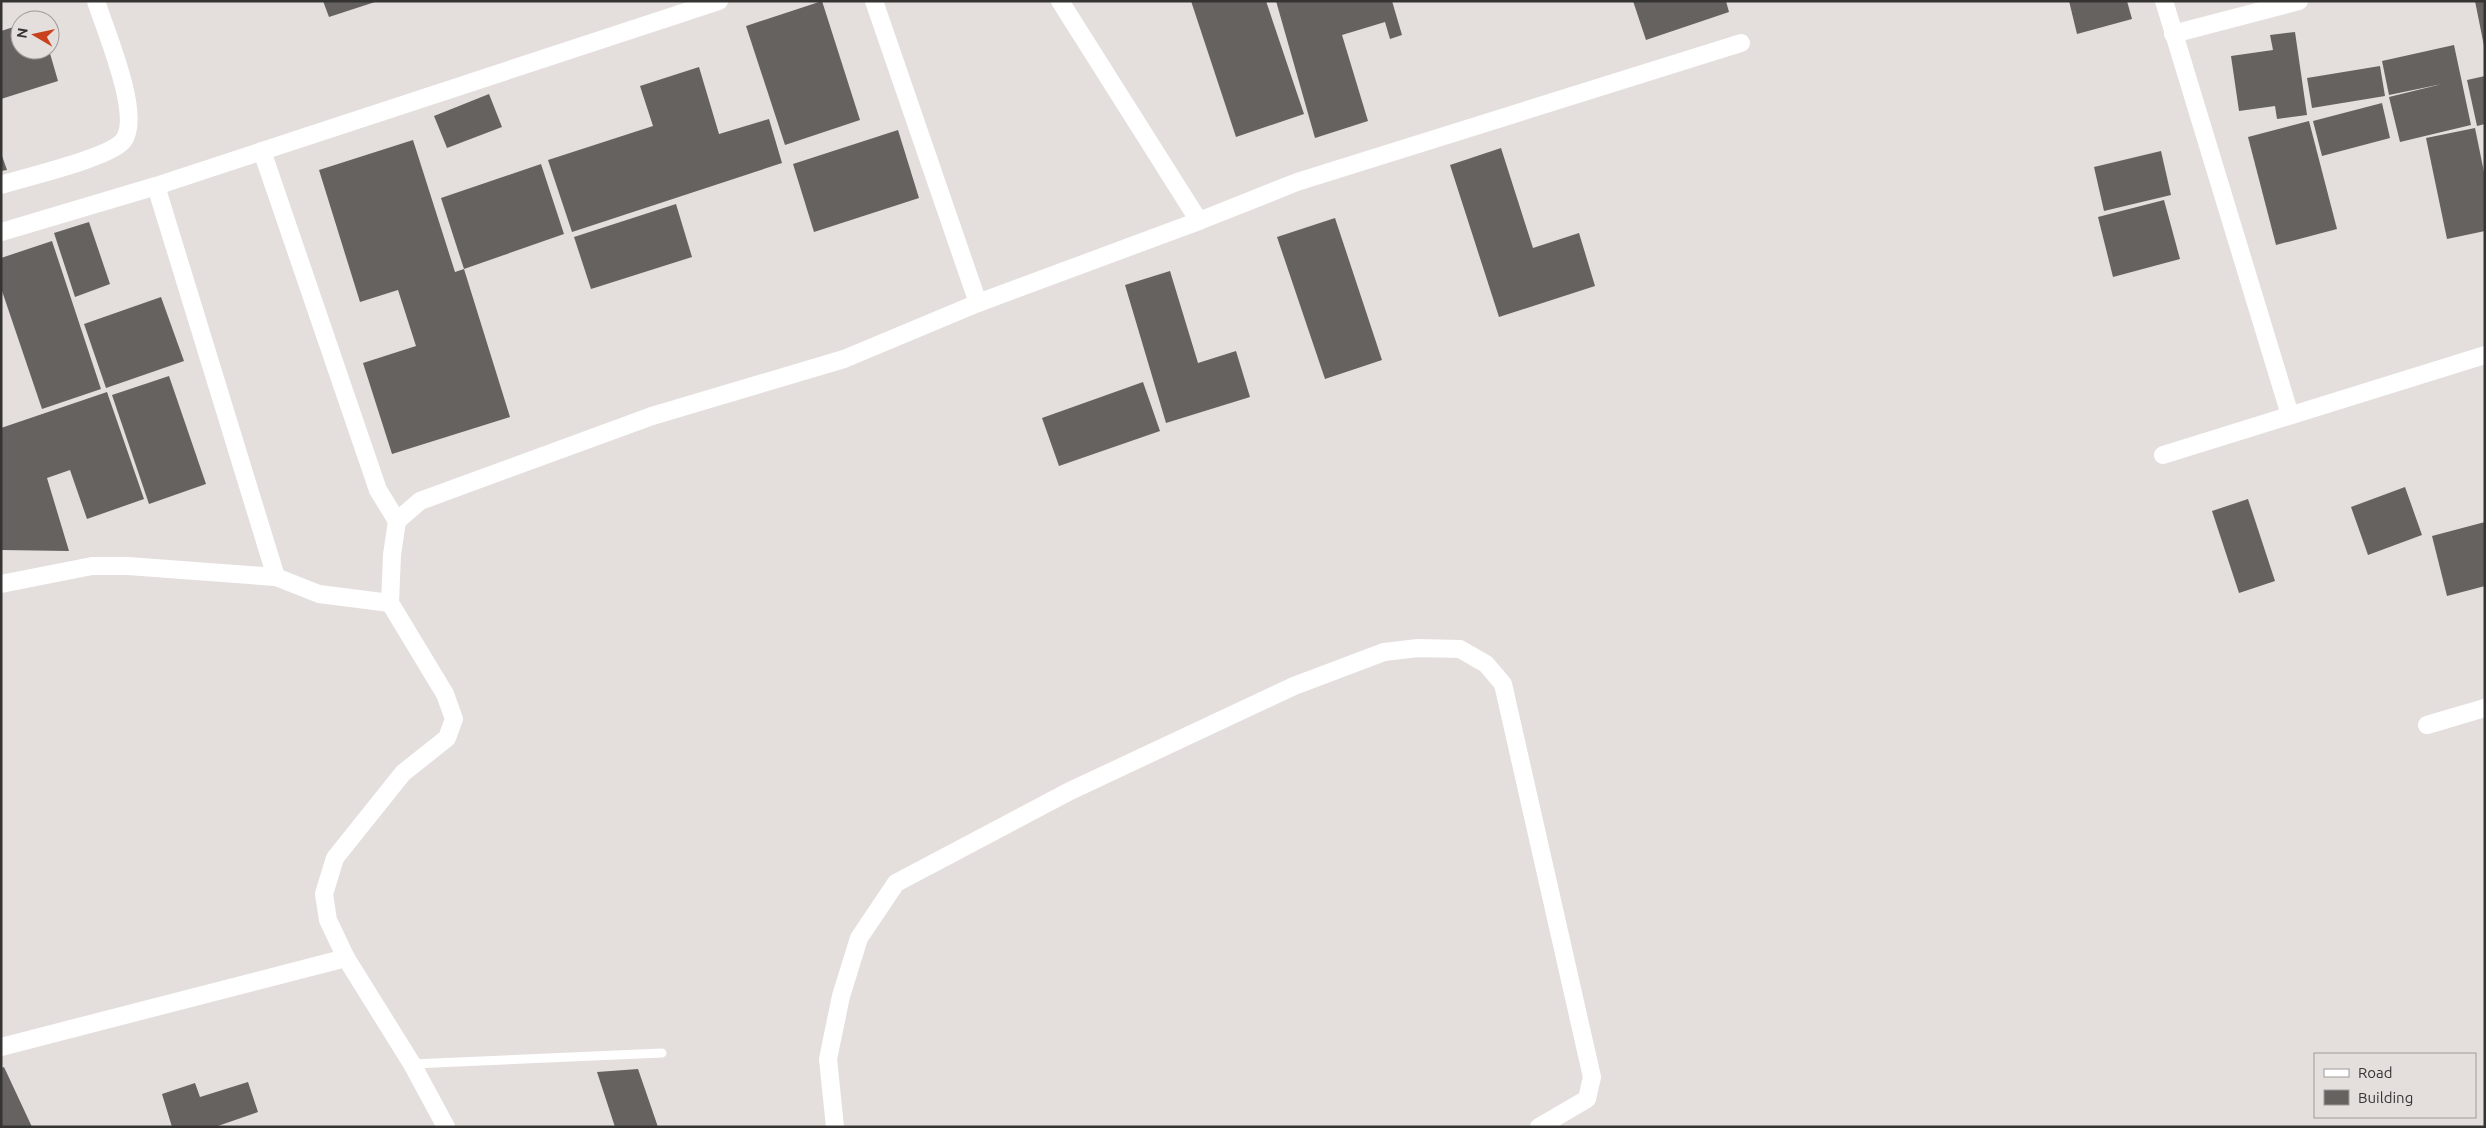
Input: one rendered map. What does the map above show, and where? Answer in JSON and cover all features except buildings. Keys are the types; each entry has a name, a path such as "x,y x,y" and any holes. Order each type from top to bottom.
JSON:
{"street":[{"path":"1,185 106,153 124,141 131,124 128,98 96,1"},
{"path":"1,232 156,186 262,151 682,7 719,1"},
{"path":"874,1 978,303"},
{"path":"1060,1 1199,221"},
{"path":"2164,1 2290,415"},
{"path":"2173,34 2300,1"},
{"path":"397,521 420,501 652,416 844,359 978,303 1199,221 1297,182 1741,43"},
{"path":"262,151 378,490 397,521 392,555 390,603 445,694 454,719 447,738 403,773 335,858 324,894 328,920 346,958 412,1064 446,1127"},
{"path":"156,186 276,576"},
{"path":"2164,454 2485,355"},
{"path":"1,584 92,566 128,566 276,576 319,594 390,603"},
{"path":"835,1127 828,1058 841,996 859,938 896,883 1070,791 1294,686 1384,652 1418,648 1460,649 1486,664 1503,684 1592,1077 1587,1099 1540,1127"},
{"path":"2427,725 2485,708"},
{"path":"1,1047 346,958"}],"lane":[{"path":"412,1064 662,1053"}]}
